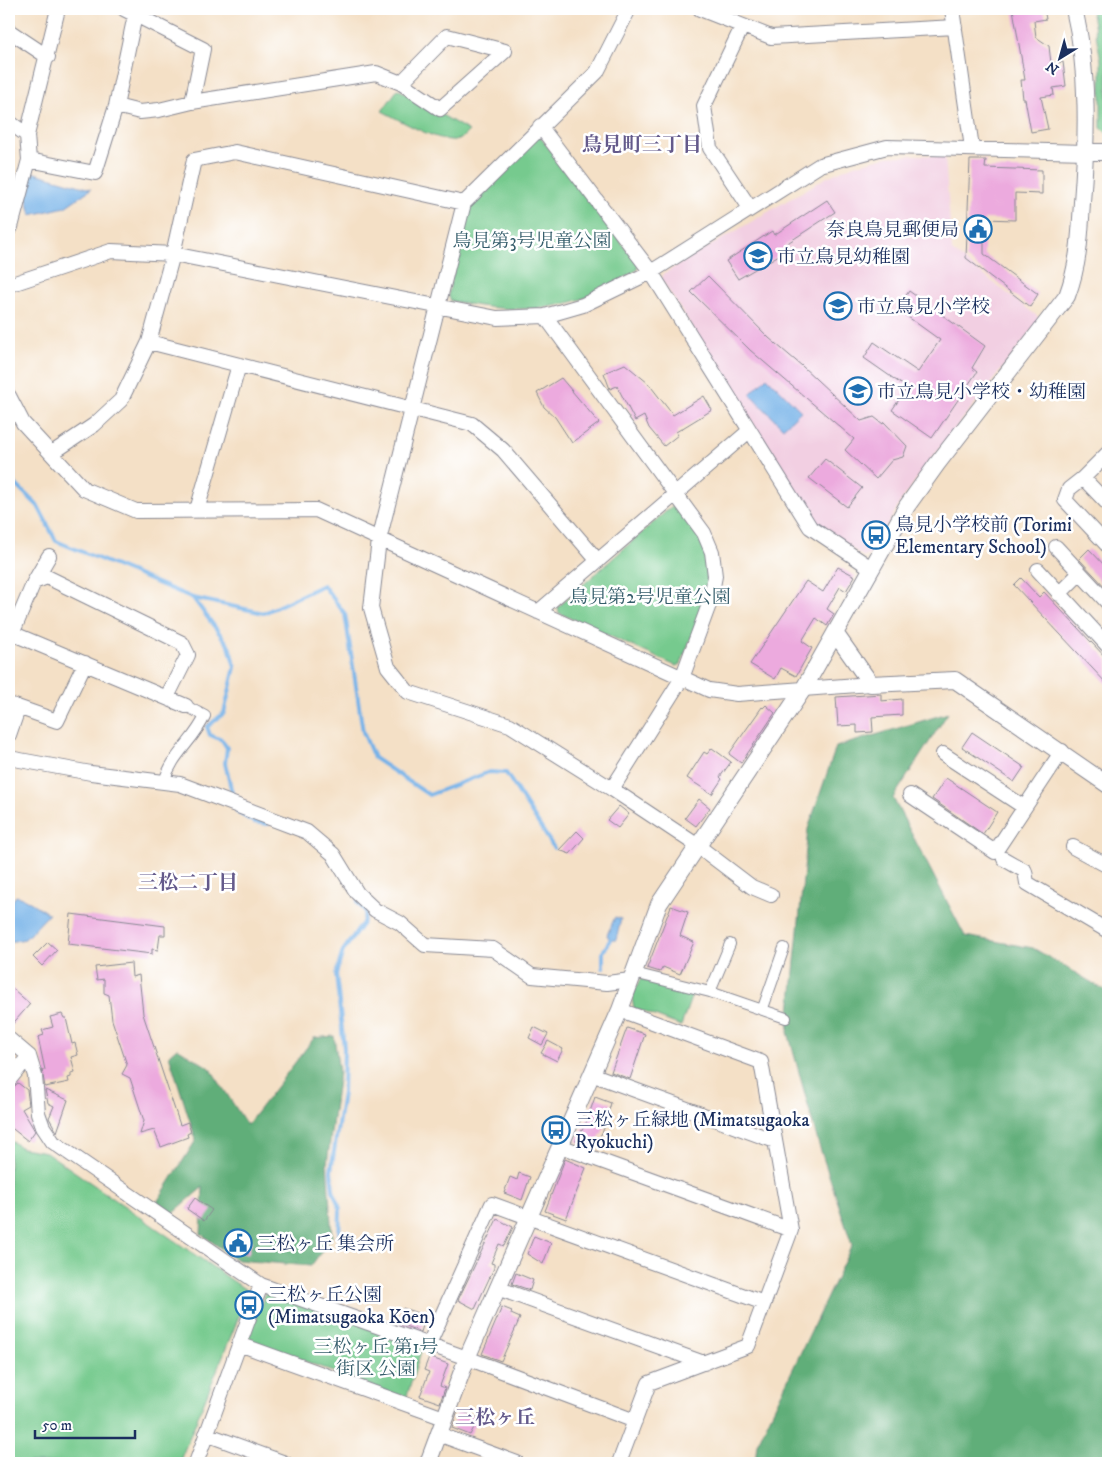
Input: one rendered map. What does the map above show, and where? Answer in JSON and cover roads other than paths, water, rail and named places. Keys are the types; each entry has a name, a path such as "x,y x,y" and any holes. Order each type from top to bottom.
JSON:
{"street":[{"path":"9,228 11,227 12,208 29,160 27,135 48,57 58,9"},
{"path":"629,9 596,72 464,203 379,540 371,608 388,667 408,692 510,725 698,846 752,887 771,895"},
{"path":"700,9 771,37 955,27"},
{"path":"952,9 972,148"},
{"path":"428,1463 467,1358 620,1010 659,904 804,688 870,568 907,506 937,464 1067,296 1076,272 1086,152 1080,34 1074,9"},
{"path":"29,160 94,173 116,106 130,12 203,49 192,102"},
{"path":"742,27 704,106 710,148 750,208"},
{"path":"9,31 48,57"},
{"path":"116,106 140,112 376,73 401,83 440,109 505,50 447,36 401,83"},
{"path":"9,122 27,135"},
{"path":"540,126 651,272 810,527 870,568"},
{"path":"9,285 111,251 173,254 497,318 544,316 583,305 651,272 820,165 887,147 1108,152"},
{"path":"52,453 94,425 121,400 149,342 173,254 194,160 235,152 464,203"},
{"path":"544,316 704,533 712,552 715,576 710,602 682,678 612,789"},
{"path":"149,342 472,424 503,450 598,561"},
{"path":"197,510 239,365"},
{"path":"9,396 23,423 84,489 136,511 316,510 710,690 737,694 804,688 955,680 1062,751 1108,785"},
{"path":"538,612 749,431"},
{"path":"1108,453 1069,489 1065,500 1108,546"},
{"path":"1083,478 1108,504"},
{"path":"1056,547 1108,603"},
{"path":"49,556 34,582 10,633 167,697 205,716 200,728 174,757 164,782"},
{"path":"1038,570 1108,645"},
{"path":"1059,594 1080,573"},
{"path":"34,582 47,577 182,643 188,656 167,697"},
{"path":"835,633 871,684"},
{"path":"9,734 13,706 57,721 85,663"},
{"path":"910,795 994,852 1062,751"},
{"path":"943,754 1024,807"},
{"path":"9,758 91,772 180,784 307,832 333,854 357,892 375,910 400,923 425,945 493,949 532,976 607,984 632,977 710,992 763,1008 786,1018"},
{"path":"1072,848 1108,866"},
{"path":"1004,859 1025,871 1027,883 1108,931"},
{"path":"710,992 730,944"},
{"path":"763,1008 784,948"},
{"path":"619,1463 649,1383 748,1346 791,1230 761,1062 620,1010"},
{"path":"9,1039 28,1056 34,1076 38,1113 43,1127 53,1142 261,1285 429,1344 635,1421"},
{"path":"9,1080 28,1056"},
{"path":"591,1074 775,1141"},
{"path":"560,1146 791,1230"},
{"path":"429,1344 492,1204 764,1303"},
{"path":"196,1463 261,1285"},
{"path":"498,1288 704,1363"},
{"path":"239,1344 444,1418"},
{"path":"206,1434 285,1463"},
{"path":"438,1434 517,1463"}],"water":[{"path":"31,172 91,189 65,207 31,215 26,195"},
{"path":"767,377 801,411 783,428 750,394"},
{"path":"16,896 25,899 49,914 25,939 9,942 9,905"},
{"path":"615,917 621,919 616,940 610,940 607,935"}],"waterway":[{"path":"9,478 38,506 56,541 193,598 264,613 323,585 345,614 363,732 374,758 429,795 489,772 506,773 554,848"},
{"path":"193,598 229,646 235,667 224,713 207,727 210,735 222,740 227,748 225,763 234,801"},
{"path":"237,812 254,822 268,824"},
{"path":"339,1241 340,1209 333,1190 331,1171 343,1093 344,1048 336,974 343,951 363,923 366,912 357,902"},
{"path":"603,968 603,952 610,940"}],"place":[{"name":"奈良鳥見郵便局","path":"978,229"},
{"name":"市立鳥見幼稚園","path":"758,256"},
{"name":"市立鳥見小学校","path":"838,306"},
{"name":"市立鳥見小学校・幼稚園","path":"858,391"},
{"name":"鳥見小学校前 (Torimi Elementary School)","path":"876,535"},
{"name":"三松ヶ丘緑地 (Mimatsugaoka Ryokuchi)","path":"556,1130"},
{"name":"三松ヶ丘 集会所","path":"238,1243"},
{"name":"三松ヶ丘公園 (Mimatsugaoka Kōen)","path":"249,1305"}],"district":[{"name":"鳥見町三丁目","path":"642,144"},
{"name":"三松二丁目","path":"188,882"},
{"name":"三松ヶ丘","path":"495,1417"}],"park label":[{"name":"鳥見第3号児童公園","path":"532,240"},
{"name":"鳥見第2号児童公園","path":"650,596"},
{"name":"三松ヶ丘 第1号 街区 公園","path":"376,1357"}]}
